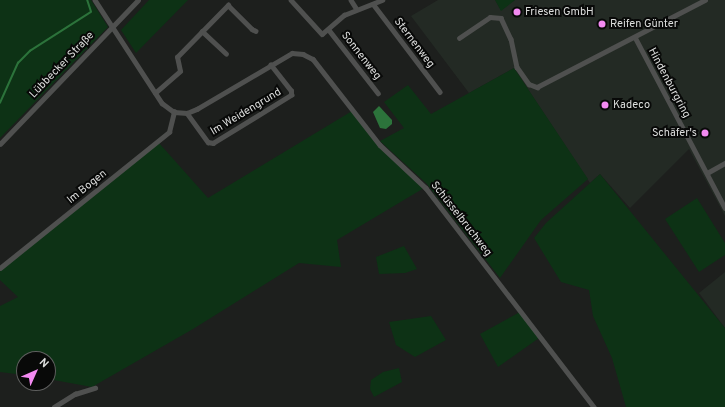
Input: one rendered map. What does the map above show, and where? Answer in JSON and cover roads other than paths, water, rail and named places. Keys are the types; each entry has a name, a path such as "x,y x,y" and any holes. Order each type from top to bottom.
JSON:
{"street":[{"path":"95,0 162,103 174,112 187,113 271,65"},
{"name":"Lübbecker Straße","path":"0,144 138,0"},
{"path":"291,0 322,34 329,30 344,15 356,8 374,5 382,0"},
{"path":"351,0 356,8"},
{"path":"459,38 465,32 490,17 501,18 511,39 516,67 529,84 537,87 705,0"},
{"path":"155,93 180,71 177,57 228,5 252,30 256,31"},
{"name":"Sternenweg","path":"374,5 440,92"},
{"name":"Sonnenweg","path":"329,30 378,93"},
{"path":"202,31 220,51 226,53"},
{"name":"Hindenburgring","path":"635,37 725,208"},
{"name":"Schüsselbruchweg","path":"271,65 292,53 303,54 313,59 380,145 426,188 594,407"},
{"name":"Im Weidengrund","path":"187,113 208,142 213,143 291,96 292,91 271,65"},
{"name":"Im Bogen","path":"0,268 162,137 172,125 174,112"},
{"path":"707,173 725,163"},
{"path":"54,407 75,394 95,388"}],"waterway":[{"path":"0,103 18,63 30,51 91,12 87,0"}],"place":[{"name":"Friesen GmbH","path":"517,12"},
{"name":"Reifen Günter","path":"602,24"},
{"name":"Kadeco","path":"605,105"},
{"name":"Schäfer's","path":"705,133"}]}
